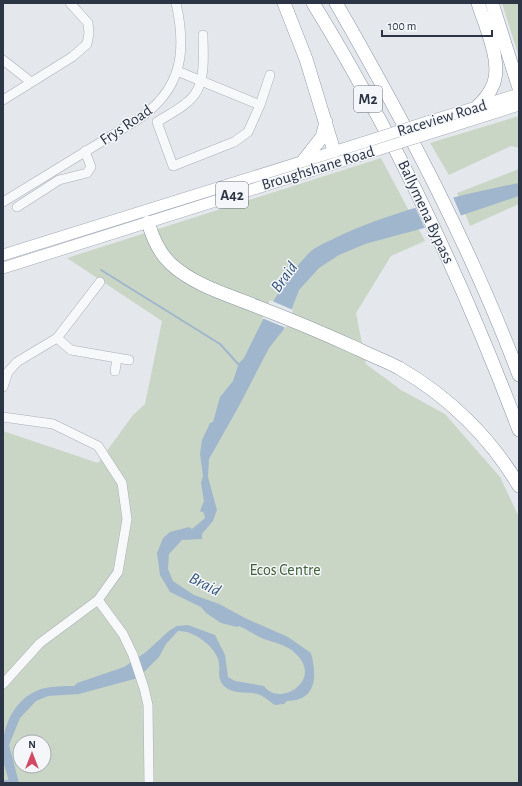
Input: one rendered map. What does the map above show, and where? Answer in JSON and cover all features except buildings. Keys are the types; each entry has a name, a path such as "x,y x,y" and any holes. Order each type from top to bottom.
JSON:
{"highway":[{"path":"284,3 306,59 336,157"},
{"name":"Ballymena Bypass","path":"313,3 366,95 419,197 439,239 494,366 519,430"},
{"name":"Ballymena Bypass","path":"336,3 438,190 494,311 519,375"},
{"path":"345,3 370,63"},
{"path":"477,107 493,87 496,74 494,54 478,3"},
{"path":"492,3 519,88"},
{"path":"304,160 322,137 326,122"},
{"path":"148,222 158,245 170,263 188,277 216,290 296,322 399,368 431,390 474,428 506,465 519,486"}],"main road":[{"name":"Raceview Road","path":"368,147 427,122 519,94"},
{"name":"Broughshane Road","path":"3,268 148,222 336,157 368,147 434,132 519,105"},
{"name":"Broughshane Road","path":"3,255 304,160 336,157"},
{"path":"148,222 150,213 155,207"}],"street":[{"path":"3,100 75,55 88,41 88,23 70,3"},
{"name":"Frys Road","path":"3,202 151,110 170,88 177,72 182,47 176,3"},
{"path":"203,35 203,55 200,81 196,93 190,100 157,122 173,166 234,142 248,132 260,105 270,75"},
{"path":"3,60 31,82"},
{"path":"177,72 260,105"},
{"path":"17,207 60,180 87,173 91,167 85,151"},
{"path":"3,387 8,372 17,362 57,338 100,282"},
{"path":"57,338 71,350 129,360"},
{"path":"115,371 116,358"},
{"path":"3,417 53,424 98,446 122,482 127,519 118,572 98,600 40,643 3,684"},
{"path":"98,600 123,634 133,655 144,688 148,705 149,783"}],"green space":[{"path":"502,3 519,3 519,57"},
{"path":"519,116 519,148 511,146 449,175 430,143"},
{"name":"Ecos Centre","path":"381,158 425,241 391,256 356,313 366,364 401,390 445,414 500,477 519,517 519,783 3,783 3,431 98,463 133,415 145,404 162,321 67,258"},
{"path":"519,169 519,204 470,226 457,193"}],"water":[{"path":"519,183 519,196 424,228 365,244 339,255 319,268 299,290 284,329 269,348 209,459 208,477 217,510 213,521 202,534 202,539 182,540 169,554 168,569 173,581 194,595 219,604 247,619 288,637 311,653 314,678 309,692 304,697 297,700 287,701 284,704 275,705 264,697 253,693 231,691 224,686 220,680 219,663 214,651 197,636 184,631 178,631 166,644 159,657 138,678 79,694 48,696 36,701 20,718 13,734 12,734 9,745 12,756 12,774 17,774 19,783 9,783 3,759 4,738 10,717 22,700 41,689 74,686 77,683 124,667 146,652 170,630 177,626 188,625 215,635 225,655 228,677 235,681 264,686 271,692 279,694 296,688 302,681 305,673 303,663 289,648 260,637 239,626 237,627 221,623 206,613 201,607 170,592 160,575 157,553 163,538 170,532 189,527 192,529 205,518 204,513 200,511 204,501 201,483 203,476 200,454 202,440 210,423 213,422 220,397 233,381 239,363 244,358 272,303 289,277 309,253 323,244 354,229 424,205"}],"pier":[{"path":"453,197 462,218 426,230 415,207"},
{"path":"270,300 293,310 286,328 262,318"}],"waterway":[{"path":"101,270 220,344 239,365"},
{"path":"4,781 10,781"}],"water label":[{"name":"Braid","path":"284,277"},
{"name":"Braid","path":"205,584"}]}
